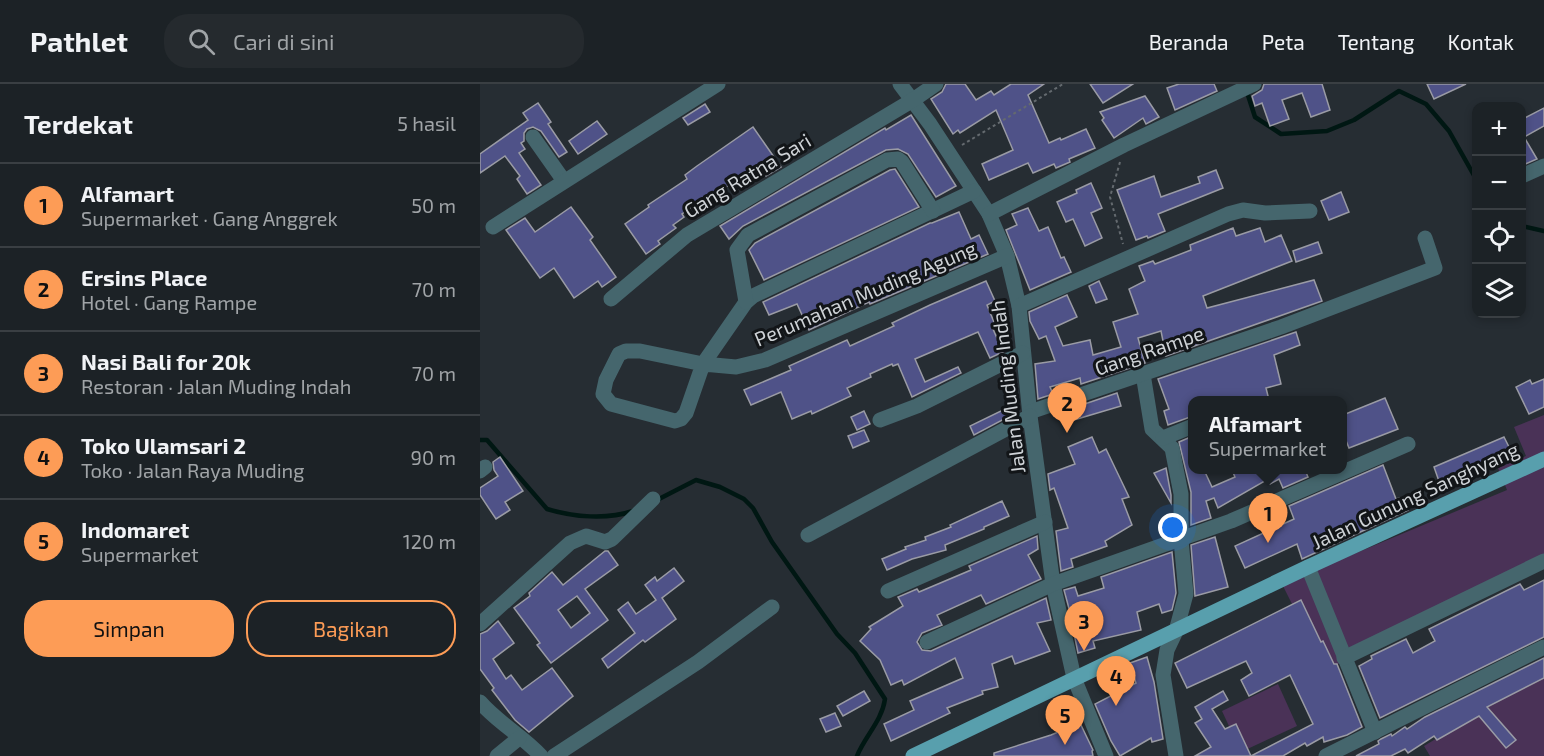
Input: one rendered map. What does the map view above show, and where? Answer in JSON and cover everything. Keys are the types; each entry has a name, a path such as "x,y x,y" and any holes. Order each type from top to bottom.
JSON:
{"main road":[{"name":"Jalan Gunung Sanghyang","path":"913,756 1308,567 1544,459"}],"street":[{"path":"493,227 718,84"},
{"name":"Jalan Muding Indah","path":"900,84 989,214 1007,256 1019,306 1030,414 1053,584 1074,678 1106,756"},
{"name":"Gang Ratna Sari","path":"611,299 687,235 936,84"},
{"path":"989,214 1124,145 1254,84"},
{"path":"532,137 564,182"},
{"name":"Perumahan Muding Agung","path":"746,302 737,250 743,240 748,235 887,160 898,159 902,162 933,211"},
{"path":"1526,174 1544,166"},
{"name":"Perumahan Muding Agung","path":"974,191 753,296 746,302 703,364 686,413 681,419 675,421 611,404 606,400 603,394 606,380 618,354 626,351 640,351 703,364 736,367 765,360 1007,256"},
{"path":"1019,306 1228,214 1243,210 1265,213 1310,211"},
{"name":"Gang Rampe","path":"807,535 1030,414 1281,327 1435,268 1425,238"},
{"path":"880,420 917,406 1023,353"},
{"path":"1143,374 1152,429 1172,448 1181,494 1181,540 1186,594 1176,631 1167,650 1163,675 1176,756"},
{"path":"1163,438 1188,428"},
{"path":"1347,471 1408,444"},
{"path":"927,642 1053,584 1231,521 1339,474"},
{"path":"480,624 570,543 586,536 605,542 612,539 653,499"},
{"path":"888,591 1045,522"},
{"path":"1344,658 1544,561"},
{"path":"1308,567 1375,732"},
{"path":"554,756 698,662 772,607"},
{"path":"1326,756 1544,647"},
{"path":"480,702 541,756"},
{"path":"497,756 519,738"}],"path":[{"path":"949,153 1063,84"},
{"path":"1124,145 1110,197 1127,258"}],"shaded area":[{"path":"1544,415 1544,565 1332,667 1302,624 1282,584 1507,490 1498,468 1526,456 1514,427"},
{"path":"1544,664 1544,756 1430,756 1424,746 1474,716"},
{"path":"1278,684 1297,726 1241,752 1222,711"}],"building":[{"path":"946,84 965,84 976,100 991,91 994,95 1011,84 1044,84 1028,95 1049,143 1086,129 1095,148 1069,159 1070,162 1056,168 1054,164 1033,173 1028,163 989,180 982,164 1013,150 996,110 960,133 958,130 953,134 931,99 942,92"},
{"path":"1090,84 1133,84 1103,103"},
{"path":"1179,84 1214,84 1217,91 1175,110 1167,88"},
{"path":"1264,84 1322,84 1330,110 1311,117 1302,93 1282,100 1289,119 1270,126 1262,103 1255,106 1252,96 1262,90"},
{"path":"1427,84 1466,84 1434,99"},
{"path":"1145,96 1159,117 1146,124 1143,118 1114,138 1102,120 1104,118 1100,112"},
{"path":"538,103 551,122 548,124 567,152 559,157 541,131 533,127 527,129 524,133 524,141 521,143 525,149 519,153 541,185 527,194 517,179 520,176 505,156 480,173 480,154 528,120 523,113"},
{"path":"705,104 710,112 688,125 683,118"},
{"path":"1544,108 1544,126 1526,136 1526,117"},
{"path":"911,115 956,186 936,197 908,154 898,149 886,150 743,226 729,239 720,226 885,128 886,130"},
{"path":"597,121 607,134 578,154 569,141"},
{"path":"753,127 781,167 766,176 763,172 737,190 732,183 704,202 702,200 682,214 684,217 673,225 676,228 658,241 660,244 646,254 625,224 649,207 648,205 687,179 685,175"},
{"path":"1526,140 1537,159 1526,164"},
{"path":"895,169 919,207 764,280 749,250 755,243"},
{"path":"1216,170 1223,188 1158,214 1165,231 1136,240 1117,190 1154,176 1161,197 1200,183 1198,177"},
{"path":"1091,183 1102,208 1091,213 1102,238 1085,246 1073,219 1066,222 1057,202 1077,193 1076,190"},
{"path":"1341,192 1349,212 1329,220 1321,201"},
{"path":"571,207 593,237 590,240 616,277 602,287 598,281 574,298 554,268 540,278 506,230 525,218 535,232"},
{"path":"1028,208 1039,231 1048,227 1061,258 1064,257 1071,272 1030,290 1006,230 1017,225 1012,214"},
{"path":"959,212 971,239 979,235 988,254 870,304 869,302 809,330 797,304 769,315 763,302 930,223"},
{"path":"1233,228 1236,236 1260,228 1265,242 1281,235 1292,261 1203,296 1207,308 1314,280 1322,301 1166,356 1161,331 1138,338 1145,363 1081,384 1080,378 1050,387 1053,394 1038,399 1035,364 1055,361 1046,336 1039,339 1030,321 1029,312 1067,295 1077,317 1055,327 1063,346 1090,340 1093,355 1121,347 1113,322 1138,314 1129,289 1145,281 1139,266 1153,261 1155,264 1191,250 1190,245"},
{"path":"1318,242 1322,253 1296,262 1293,251"},
{"path":"986,281 995,301 987,305 996,327 993,329 1003,352 990,358 978,332 915,359 925,382 958,367 961,373 912,397 898,364 893,366 892,364 847,388 851,396 812,414 811,411 792,419 781,392 751,405 744,390 791,370 789,366 847,340 850,346 894,326 892,323"},
{"path":"1099,281 1107,299 1096,303 1089,286"},
{"path":"1296,332 1300,345 1274,355 1281,384 1266,388 1268,396 1188,396 1188,418 1168,425 1164,411 1169,409 1158,379"},
{"path":"1544,379 1544,407 1529,414 1516,387 1530,380 1532,384"},
{"path":"1117,393 1121,406 1067,422 1064,411"},
{"path":"1385,398 1398,429 1349,448 1347,413"},
{"path":"1007,408 1010,416 974,435 970,426"},
{"path":"864,411 870,424 857,430 851,417"},
{"path":"864,430 869,441 853,448 848,436"},
{"path":"1092,437 1099,453 1106,449 1129,497 1122,499 1132,525 1105,541 1107,546 1071,559 1073,567 1061,571 1056,531 1068,528 1054,488 1050,490 1048,474 1075,464 1068,447"},
{"path":"1504,437 1512,453 1475,470 1476,474 1441,487 1434,467"},
{"path":"1188,438 1188,474 1206,474 1212,487 1235,477 1234,474 1307,474 1308,477 1283,488 1279,479 1270,484 1268,479 1218,508 1214,498 1206,501 1211,518 1191,525 1191,492 1179,442"},
{"path":"500,457 523,491 505,502 510,510 496,519 480,495 480,488 498,476 493,462"},
{"path":"1383,465 1396,499 1404,497 1408,510 1302,559 1297,544 1245,568 1235,546 1294,519 1289,506"},
{"path":"1166,468 1171,495 1171,503 1154,473"},
{"path":"1002,501 1009,516 945,545 946,550 912,559 887,570 882,559 906,549 905,547 926,540 925,537 951,527 950,525"},
{"path":"1037,536 1038,549 1028,555 1041,579 986,604 981,595 937,615 942,625 922,633 917,642 922,650 931,651 1046,598 1051,620 1037,623 1050,651 1015,664 1012,656 992,664 998,687 982,691 983,694 947,708 950,713 891,741 884,724 914,710 910,701 963,678 955,658 904,685 902,680 891,685 880,660 860,641 871,629 869,627 903,606 898,597 917,589 919,592 971,570 969,566"},
{"path":"1215,537 1228,587 1195,596 1191,545"},
{"path":"605,551 608,551 618,565 585,589 608,620 551,663 537,645 540,643 514,608 530,596 529,593 552,572 563,585","holes":["577,596 590,613 571,628 558,610"]},
{"path":"1172,552 1176,593 1172,610 1162,613 1159,604 1137,612 1141,630 1093,641 1095,648 1078,653 1064,590 1075,587 1078,596 1104,588 1101,577"},
{"path":"674,568 684,581 662,598 676,619 645,642 643,640 608,668 602,659 635,633 618,610 628,602 636,614 656,600 645,585 655,577 657,581"},
{"path":"1544,580 1544,637 1380,718 1359,666 1372,659 1371,656 1406,639 1413,653 1435,641 1429,629 1520,584 1524,590"},
{"path":"1301,600 1321,642 1323,641 1334,664 1337,664 1362,727 1347,735 1324,742 1323,737 1307,746 1305,743 1283,756 1251,756 1313,724 1290,675 1249,696 1241,680 1252,673 1246,661 1187,688 1175,663"},
{"path":"498,621 514,643 493,659 506,679 511,675 522,690 552,668 573,696 529,732 515,720 492,690 494,688 480,669 480,634"},
{"path":"1147,657 1154,682 1163,739 1152,742 1151,738 1120,756 1095,704 1136,683 1130,663"},
{"path":"1544,658 1544,678 1487,707 1516,740 1506,748 1479,716 1437,740 1434,736 1408,753 1405,749 1391,756 1356,756 1379,744 1378,741 1381,739 1391,734 1392,736 1405,727 1407,729 1425,717"},
{"path":"864,691 870,701 843,716 837,706"},
{"path":"1223,691 1228,700 1212,709 1225,729 1236,724 1251,756 1195,756 1211,747 1195,723 1202,719 1195,707"},
{"path":"835,713 841,726 826,732 820,719"},
{"path":"1080,723 1093,750 1093,756 994,756 994,753"}],"waterway":[{"path":"1246,89 1255,117 1281,134 1327,131 1354,120 1399,91 1426,104 1449,131 1472,172"},
{"path":"1526,227 1544,231"},
{"path":"480,440 487,440 547,509 590,516 612,516 633,511"},
{"path":"657,500 696,480 720,487 744,499 753,508 772,542 837,634 855,653 885,699 877,721 857,756"}],"place":[{"name":"Ersins Place","path":"1067,433"},
{"name":"Alfamart","path":"1268,543"},
{"name":"Nasi Bali for 20k","path":"1084,651"},
{"name":"Toko Ulamsari 2","path":"1116,706"},
{"name":"Indomaret","path":"1065,745"}]}
